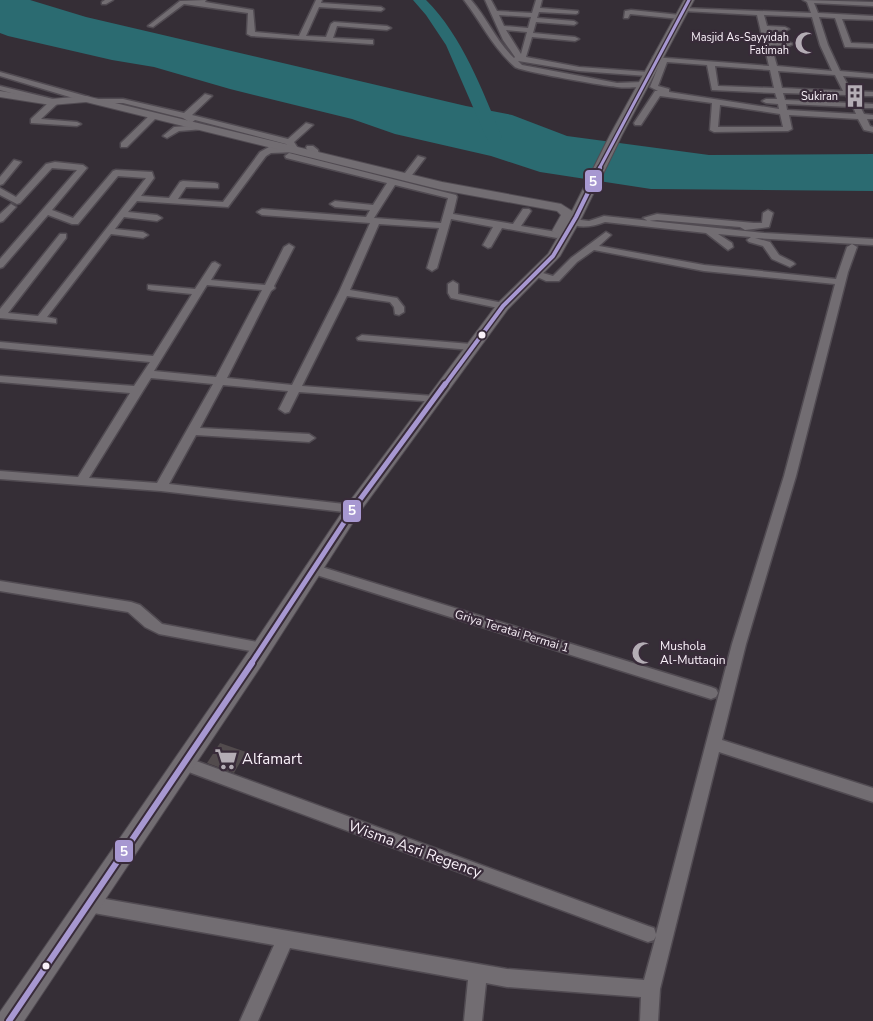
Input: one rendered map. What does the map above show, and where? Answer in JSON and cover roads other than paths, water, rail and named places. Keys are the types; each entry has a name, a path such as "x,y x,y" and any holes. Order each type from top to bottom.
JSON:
{"main road":[{"path":"9,1021 262,648 353,509 503,306 553,256 577,215 648,74 660,60 684,9"},
{"path":"0,94 62,101 90,100 154,116 197,122 442,186 561,208 567,211 568,217 532,277"}],"street":[{"path":"250,0 250,34 370,42"},
{"path":"467,0 476,10 499,48 529,70 617,84 642,85"},
{"path":"488,0 516,60"},
{"path":"516,60 524,55 539,0"},
{"path":"806,0 869,3 873,13"},
{"path":"810,0 817,16 824,44 838,73 857,105 867,128 873,130"},
{"path":"151,26 182,2 202,2 251,11"},
{"path":"302,38 319,3 381,9"},
{"path":"626,17 627,12 684,9 873,18"},
{"path":"495,12 535,15 576,12"},
{"path":"716,102 714,130 786,130 788,128 760,13"},
{"path":"535,15 574,24"},
{"path":"838,17 848,45 873,46"},
{"path":"329,40 334,24 387,28"},
{"path":"502,28 576,39"},
{"path":"763,28 784,29"},
{"path":"768,46 788,47"},
{"path":"516,60 578,69 648,74"},
{"path":"873,76 660,60 654,84 656,89 700,96 873,117"},
{"path":"711,65 715,88 778,92 873,94"},
{"path":"0,74 90,100 123,101 197,122"},
{"path":"0,88 62,101"},
{"path":"638,123 657,93 716,102 783,107 873,106"},
{"path":"197,122 208,96"},
{"path":"62,101 34,121 76,124"},
{"path":"167,136 177,128 214,114"},
{"path":"124,145 154,116"},
{"path":"134,198 225,205 263,154 269,150 292,146 309,125"},
{"path":"313,152 289,156 453,197 432,268"},
{"path":"406,177 422,158"},
{"path":"0,182 17,162"},
{"path":"0,191 17,201 52,165 83,168 0,265"},
{"path":"40,320 150,178 149,174 118,172 75,222 47,211"},
{"path":"285,409 344,292 376,208 392,182"},
{"path":"172,201 183,184 215,186"},
{"path":"335,204 376,208"},
{"path":"0,218 11,207"},
{"path":"515,228 526,211"},
{"path":"262,212 499,225 557,235"},
{"path":"626,222 657,217 766,225 768,213"},
{"path":"121,214 156,218"},
{"path":"577,215 590,224 604,219 706,231 873,242"},
{"path":"488,245 499,225"},
{"path":"726,232 752,225"},
{"path":"664,226 681,234"},
{"path":"108,231 143,235"},
{"path":"706,231 724,241 728,247"},
{"path":"726,232 767,244 769,250 781,262 790,264"},
{"path":"532,277 556,278 606,235"},
{"path":"0,315 63,236"},
{"path":"820,240 852,247 873,247"},
{"path":"161,487 220,382 270,288 289,247"},
{"path":"649,1021 651,988 739,644 790,476 852,247"},
{"path":"592,248 696,267 841,282"},
{"path":"81,481 215,265"},
{"path":"205,282 270,288"},
{"path":"453,284 455,296 503,306"},
{"path":"152,286 198,292"},
{"path":"344,292 393,300 399,307 398,312"},
{"path":"0,315 52,321"},
{"path":"362,338 471,347"},
{"path":"0,345 156,359"},
{"path":"146,374 433,400"},
{"path":"0,379 136,390"},
{"path":"193,431 310,438"},
{"path":"0,475 161,487 353,509"},
{"name":"Griya Teratai Permai 1","path":"312,569 711,693"},
{"path":"0,586 131,607 138,610 148,624 159,629 262,648"},
{"path":"714,744 873,795"},
{"name":"Wisma Asri Regency","path":"183,763 648,934"},
{"path":"88,904 478,974 507,978 651,988"},
{"path":"249,1021 285,940"},
{"path":"473,1021 478,974"}],"water":[{"path":"0,0 30,0 86,17 466,106 512,115 567,136 709,155 873,154 873,191 651,189 540,172 491,156 395,134 352,119 230,89 154,67 112,60 8,36 0,33"}],"waterway":[{"path":"419,0 431,12 453,45 494,137"}],"place":[{"name":"Masjid As-Sayyidah Fatimah","path":"806,43"},
{"name":"Sukiran","path":"855,96"},
{"name":"Mushola Al-Muttaqin","path":"643,653"},
{"name":"Alfamart","path":"226,759"}]}
